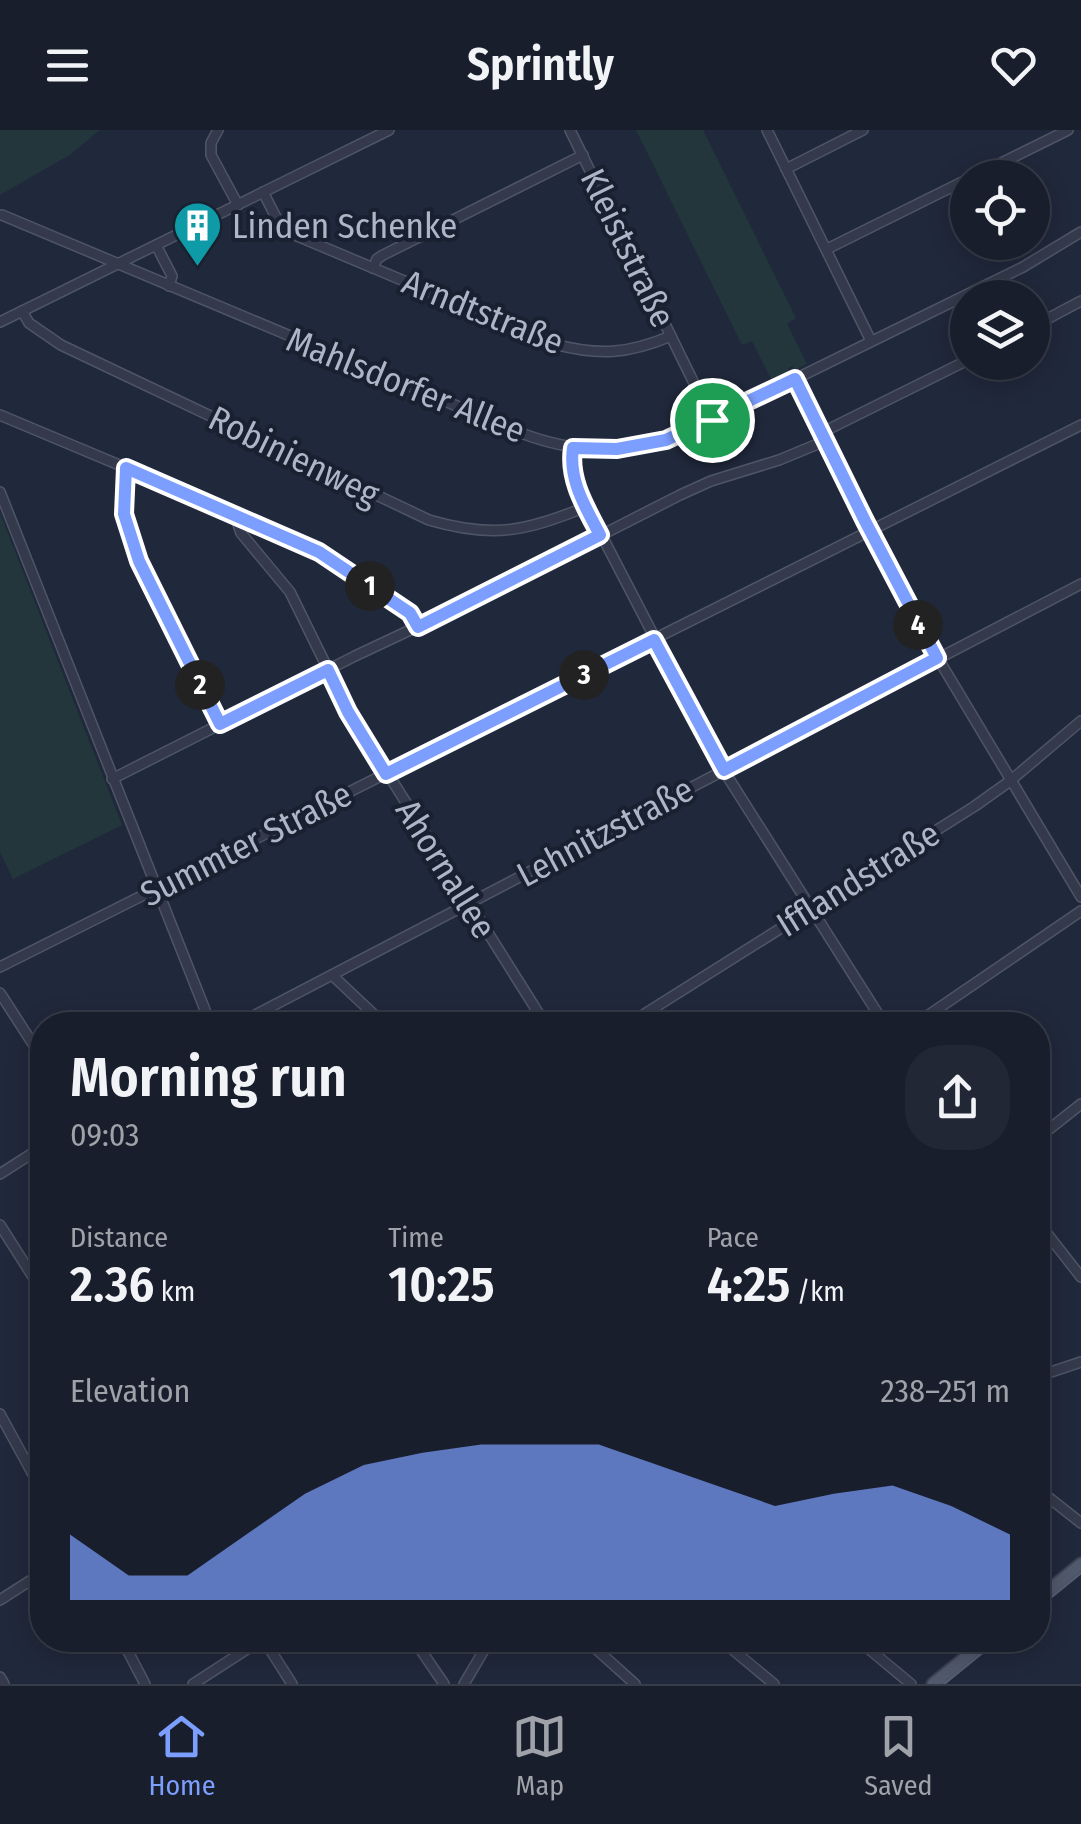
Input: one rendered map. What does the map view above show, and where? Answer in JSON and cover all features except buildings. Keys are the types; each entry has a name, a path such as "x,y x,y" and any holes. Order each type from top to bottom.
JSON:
{"main road":[{"path":"1050,1590 1081,1564"},
{"path":"933,1684 972,1652"}],"street":[{"path":"218,130 210,149 238,205"},
{"path":"0,322 388,130"},
{"name":"Kleiststraße","path":"570,130 712,420"},
{"path":"767,130 871,341"},
{"path":"786,168 863,130"},
{"path":"1006,160 1068,130"},
{"path":"373,268 383,255 583,155"},
{"path":"826,250 950,188"},
{"name":"Arndtstraße","path":"263,192 278,222 290,233 554,344 582,352 608,353 671,336"},
{"name":"Mahlsdorfer Allee","path":"2,215 521,433 573,448 576,486 654,640 724,770 876,1012"},
{"path":"573,448 617,449 654,444 684,434 1023,267 1081,232"},
{"path":"156,245 172,276 169,286"},
{"path":"1050,318 1081,302"},
{"name":"Robinienweg","path":"22,311 29,324 62,345 430,520 481,532 511,531 586,507"},
{"path":"112,778 710,481 779,460 950,370"},
{"path":"795,379 937,658 1081,898"},
{"path":"0,415 319,552 410,613 418,627"},
{"name":"Summter Straße","path":"0,966 1081,426"},
{"path":"126,468 124,514 139,561 220,724"},
{"path":"0,492 206,1012"},
{"name":"Ahornallee","path":"241,516 241,533 290,592 348,712 538,1012"},
{"name":"Lehnitzstraße","path":"261,1012 1081,584"},
{"name":"Ifflandstraße","path":"648,1012 1010,781 1081,722"},
{"path":"933,1012 1081,911"},
{"path":"332,975 372,1012"},
{"path":"0,992 30,1039"},
{"path":"1050,1129 1081,1104"},
{"path":"0,1174 30,1155"},
{"path":"0,1225 30,1272"},
{"path":"1050,1237 1081,1277"},
{"path":"1050,1372 1081,1362"},
{"path":"0,1414 30,1469"},
{"path":"1050,1499 1081,1524"},
{"path":"0,1600 30,1581"},
{"path":"128,1652 145,1684"},
{"path":"193,1684 243,1652"},
{"path":"270,1652 292,1684"},
{"path":"422,1652 444,1684"},
{"path":"464,1684 483,1652"},
{"path":"596,1652 635,1684"},
{"path":"735,1652 774,1684"},
{"path":"872,1652 911,1684"},
{"path":"0,1677 4,1684"}],"shaded area":[{"path":"0,130 100,130 71,154 0,195"},
{"path":"636,130 703,130 796,318 787,324 807,364 795,370 792,366 788,368 790,372 772,381 752,341 742,345"},
{"path":"0,513 122,825 13,879 0,852"}],"tram line":[{"path":"1050,1598 1081,1573"},
{"path":"944,1684 983,1652"}],"place":[{"name":"Linden Schenke","path":"197,268"}],"route":[{"path":"795,379 937,658 724,770 654,640 386,774 328,670 220,724 139,561 124,514 126,468 319,552 410,613 418,627 600,535 576,486 573,448 617,449 654,444 712,420 795,379"}]}
